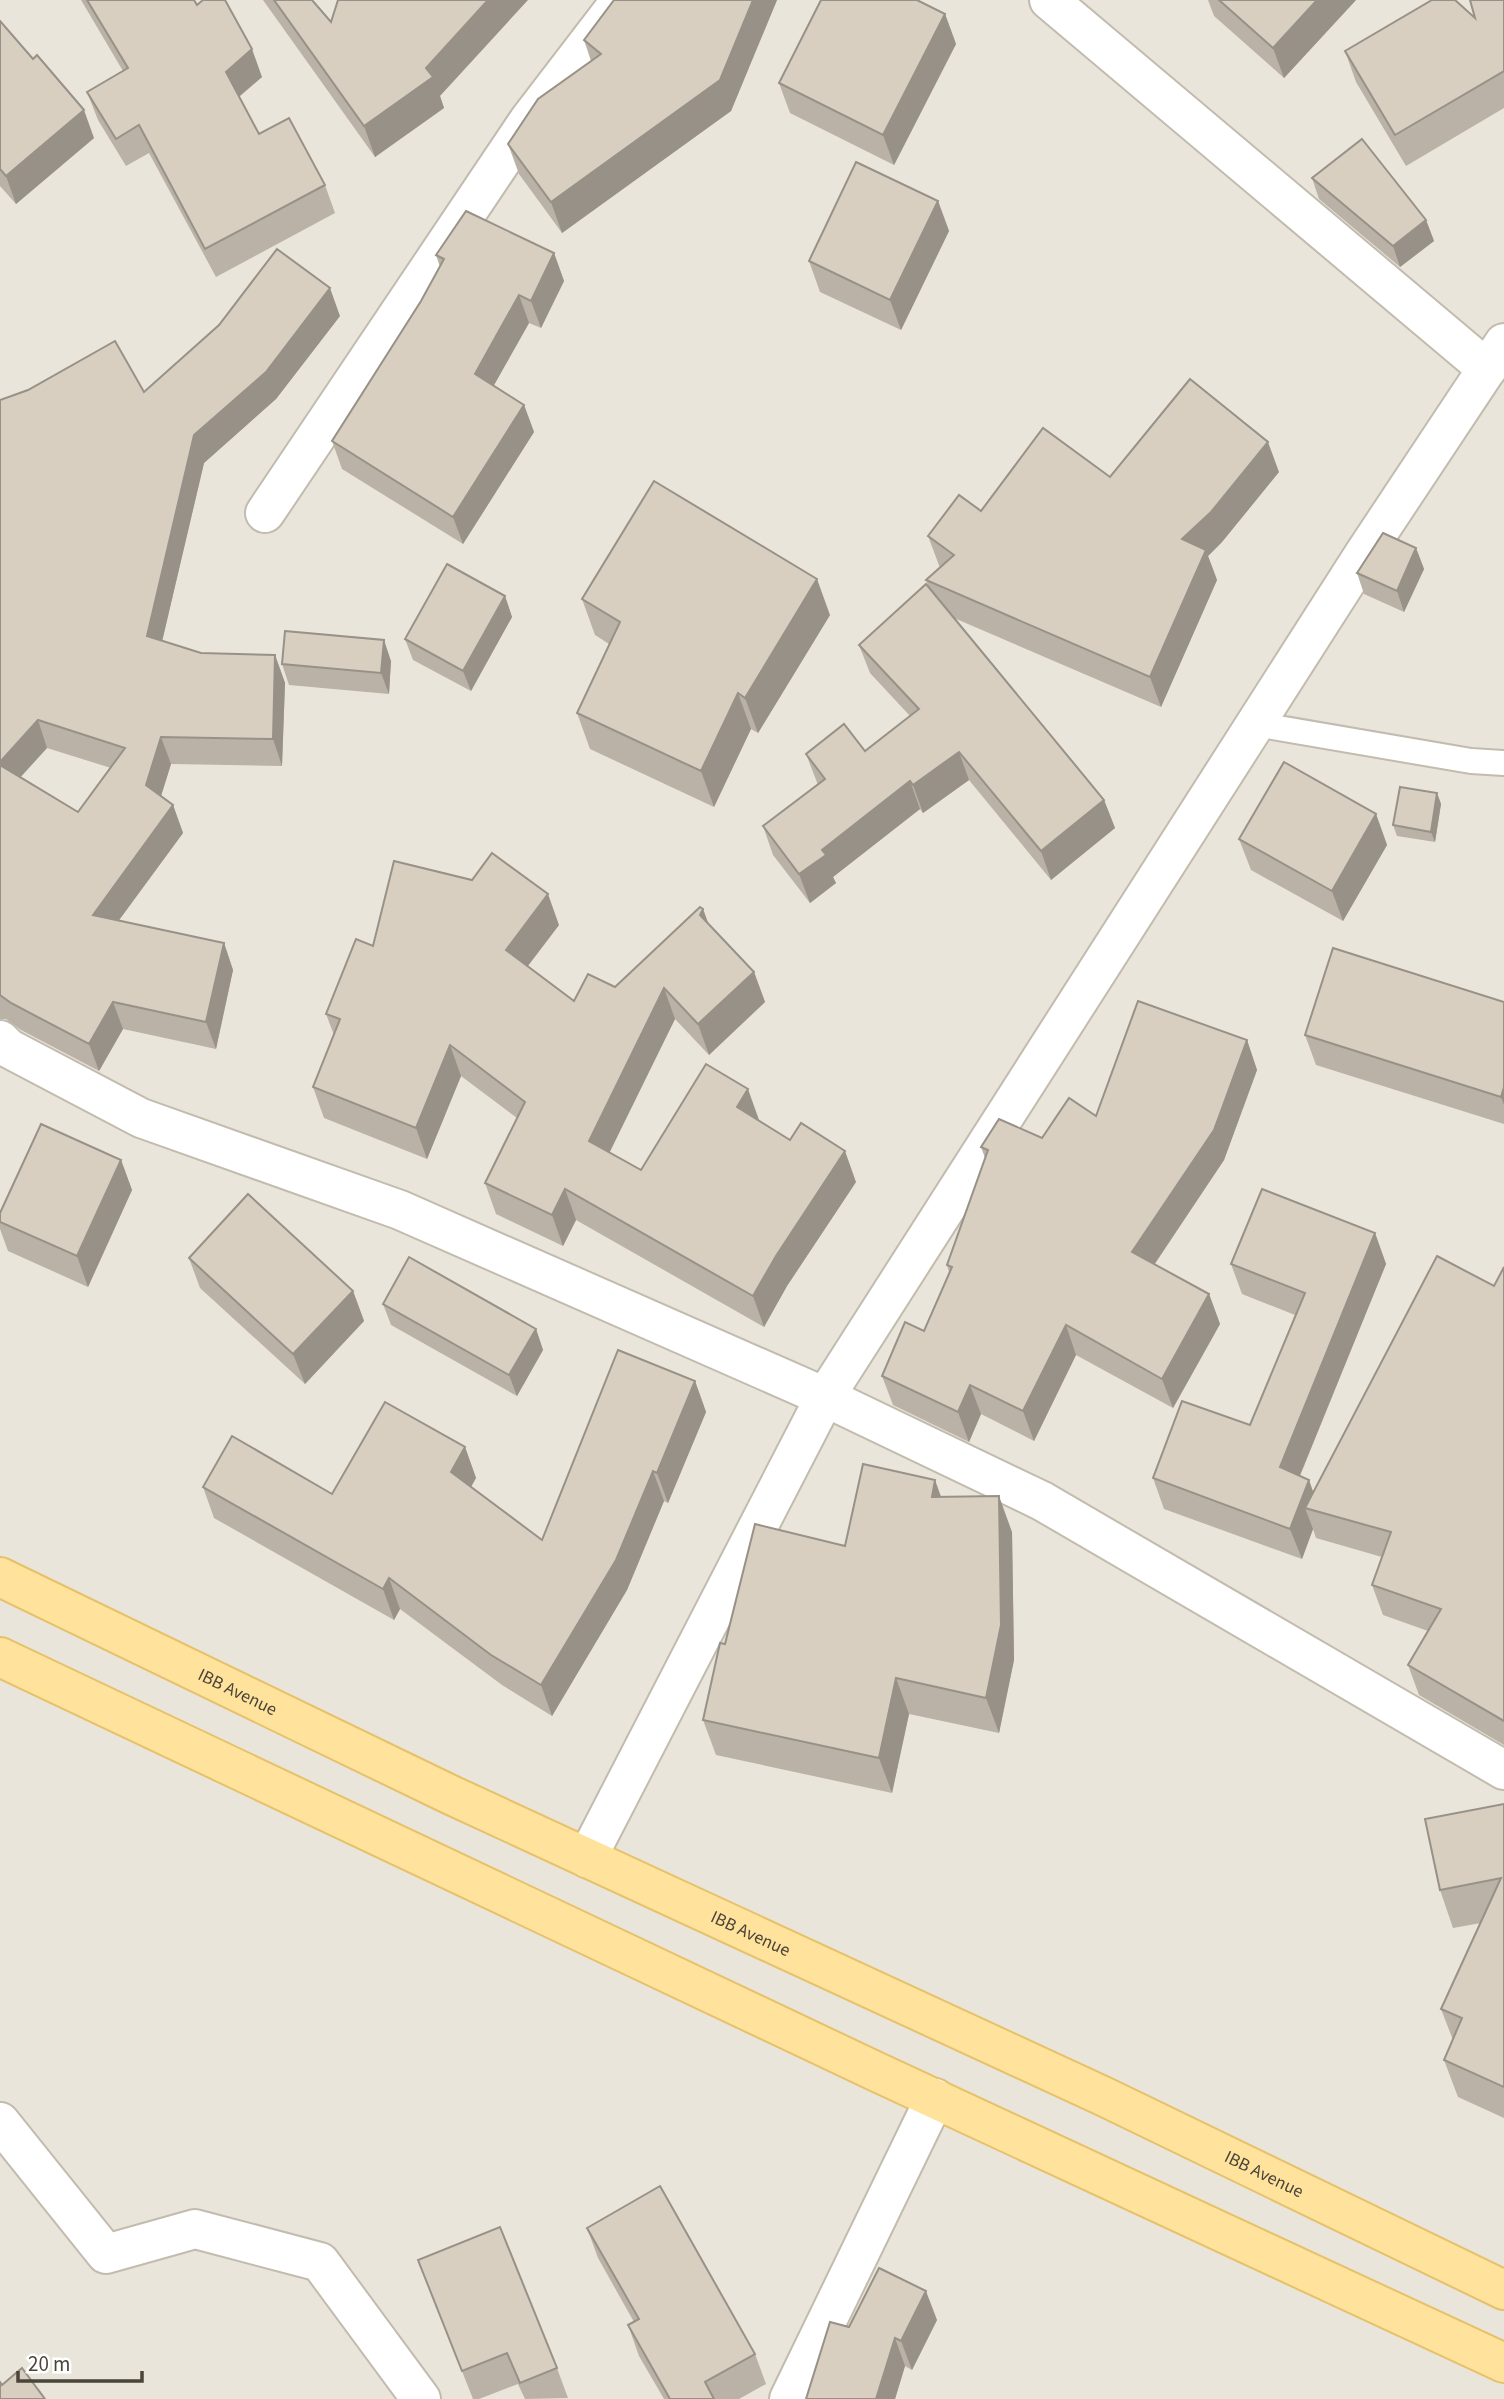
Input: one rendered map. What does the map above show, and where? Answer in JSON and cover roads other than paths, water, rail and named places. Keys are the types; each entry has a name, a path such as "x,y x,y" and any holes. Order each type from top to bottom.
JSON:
{"main road":[{"name":"IBB Avenue","path":"0,1577 451,1795 1092,2091 1504,2290"},
{"path":"3,1667 1504,2363"}],"street":[{"path":"265,513 530,120 621,0"},
{"path":"587,1858 825,1397 1364,554 1496,356 1048,0"},
{"path":"0,1040 8,1048 141,1118 400,1210 825,1397 1042,1501 1504,1770"},
{"path":"789,2399 934,2098"},
{"path":"0,2122 106,2254 195,2228 320,2262 421,2399"}],"lane":[{"path":"1255,724 1471,761 1504,763"}]}
